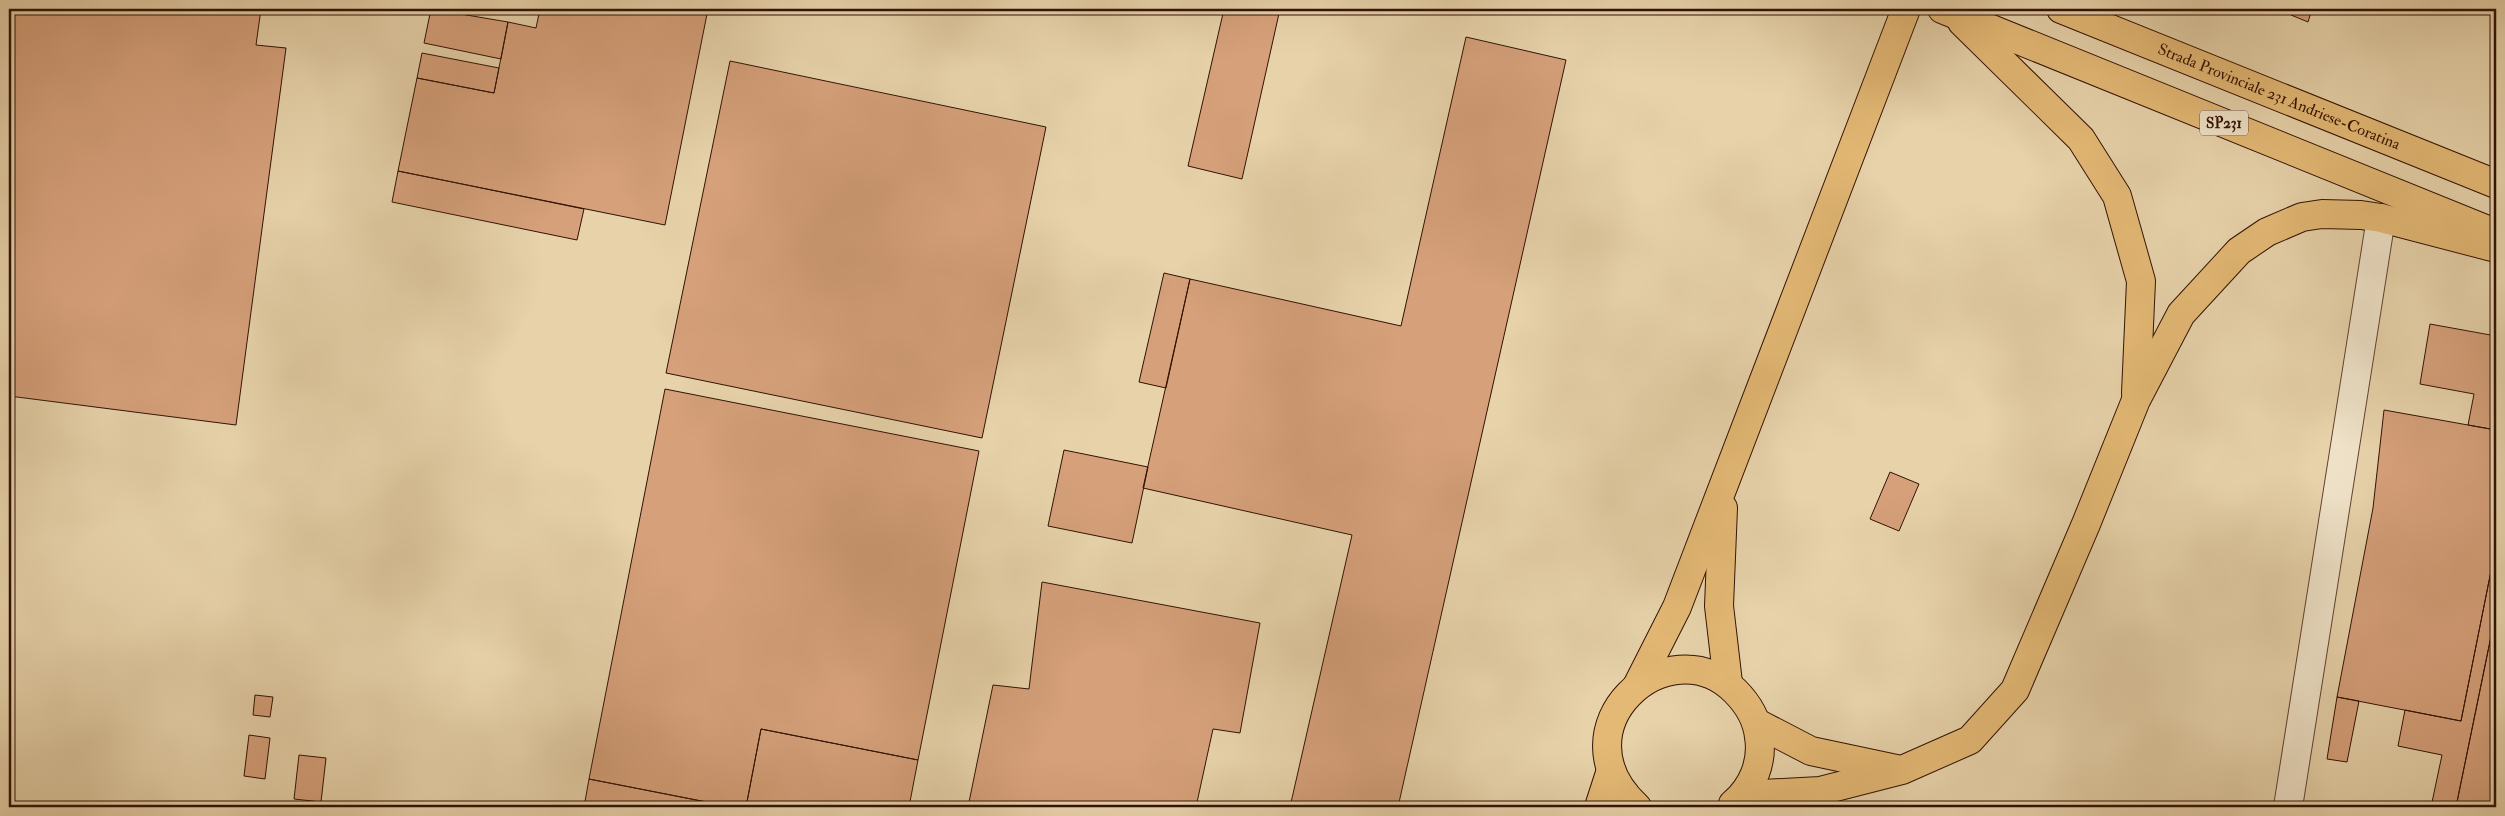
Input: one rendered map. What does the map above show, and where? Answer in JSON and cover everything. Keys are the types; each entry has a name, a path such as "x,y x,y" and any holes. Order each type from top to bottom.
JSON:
{"main road":[{"path":"1637,686 1677,607 1906,9"},
{"name":"Strada Provinciale 231 Andriese-Coratina","path":"2061,9 2496,184"},
{"path":"1947,11 2081,139 2117,196 2141,281 2136,400"},
{"name":"SP231","path":"1947,11 2496,234"},
{"path":"1737,801 1820,791 1902,770 1970,740 2015,690 2086,524 2136,400 2181,314 2239,251 2267,232 2302,218 2341,214 2381,218 2496,248"},
{"path":"1724,486 1718,606 1728,683"},
{"path":"1637,807 1620,790 1611,770 1607,751 1608,733 1614,715 1624,699 1637,686 1658,674 1682,670 1706,673 1728,683 1746,701 1757,723 1761,749 1756,773 1737,801"},
{"path":"1757,723 1811,751 1902,770"},
{"path":"1598,807 1611,770"}],"lane":[{"path":"2288,807 2381,218"}],"building":[{"path":"9,9 261,9 256,45 286,48 236,425 9,396"},
{"path":"431,9 508,22 501,59 424,43"},
{"path":"462,9 486,9 485,14"},
{"path":"540,9 708,9 665,225 398,171 417,78 494,93 508,22 536,28"},
{"path":"1224,9 1280,9 1242,179 1188,166"},
{"path":"2293,9 2312,9 2308,22 2291,15"},
{"path":"1466,37 1566,60 1398,807 1290,807 1352,535 1143,488 1190,279 1401,326"},
{"path":"422,53 499,68 494,93 417,78"},
{"path":"730,61 1046,127 982,438 666,373"},
{"path":"398,171 584,209 577,240 392,202"},
{"path":"1164,273 1190,279 1166,388 1139,382"},
{"path":"2430,324 2496,336 2496,430 2468,425 2474,394 2420,384"},
{"path":"665,389 979,451 918,760 761,729 746,807 732,807 589,779"},
{"path":"2384,410 2496,430 2496,546 2461,721 2337,697 2373,508"},
{"path":"1064,450 1148,467 1132,543 1048,526"},
{"path":"1890,472 1919,484 1899,531 1870,519"},
{"path":"2496,546 2496,612 2456,807 2431,807 2442,755 2398,746 2405,710 2461,721"},
{"path":"1042,582 1260,623 1240,733 1213,729 1196,807 968,807 993,685 1029,689"},
{"path":"2496,612 2496,807 2456,807"},
{"path":"255,695 273,697 270,717 253,715"},
{"path":"2337,697 2359,701 2347,762 2327,759"},
{"path":"761,729 918,760 909,807 746,807"},
{"path":"249,735 270,738 265,779 244,776"},
{"path":"299,755 326,758 321,802 294,799"},
{"path":"589,779 732,807 584,807"}]}
